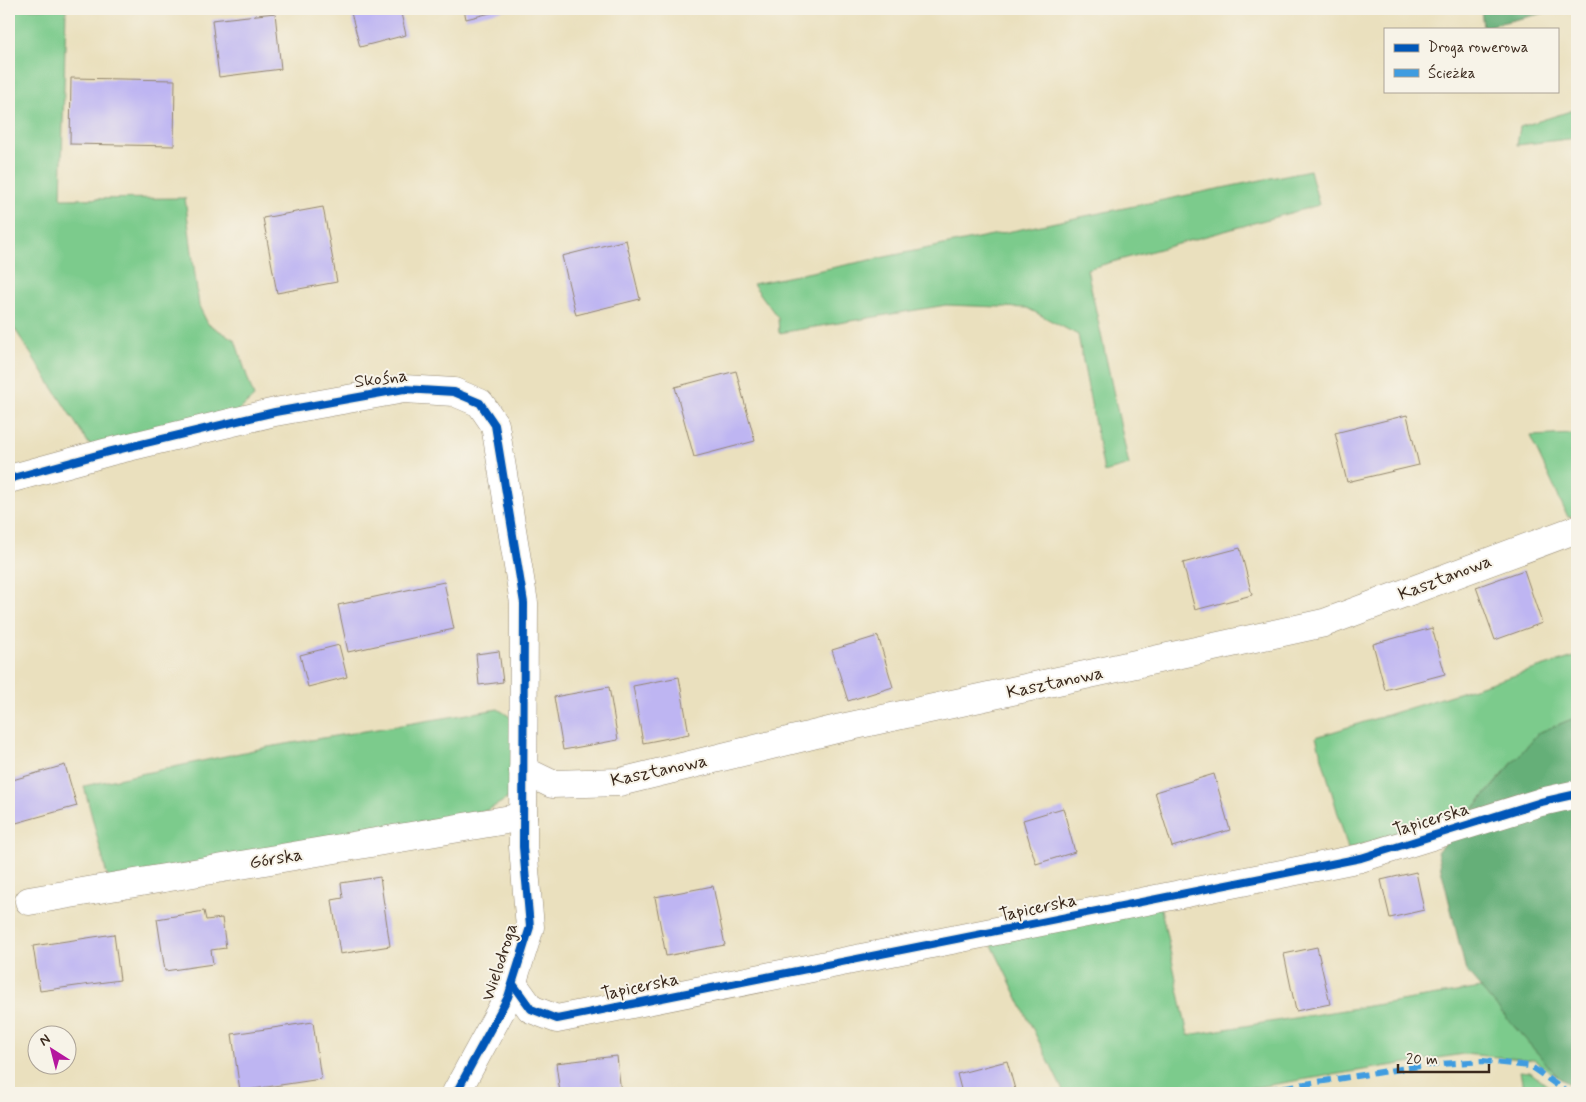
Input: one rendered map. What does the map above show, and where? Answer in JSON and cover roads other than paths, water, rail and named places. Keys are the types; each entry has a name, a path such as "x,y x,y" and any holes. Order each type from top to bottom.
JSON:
{"street":[{"name":"Skośna","path":"9,480 108,452 274,412 404,389 454,392 480,404 495,425 524,603 523,770"},
{"name":"Kasztanowa","path":"523,770 552,784 620,782 837,729 1056,683 1324,623 1577,529"},
{"name":"Wielodroga","path":"456,1093 508,997 530,927 523,847 523,770"},
{"name":"Tapicerska","path":"513,984 531,1009 557,1020 1362,858 1540,802 1577,794"},
{"name":"Górska","path":"30,901 523,817"}]}
